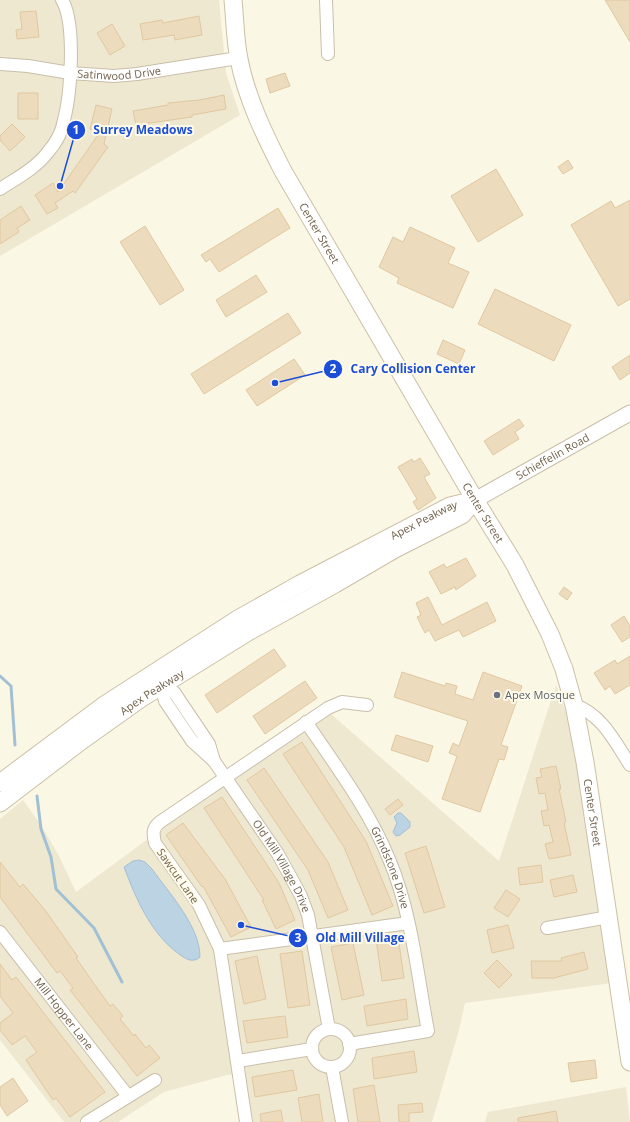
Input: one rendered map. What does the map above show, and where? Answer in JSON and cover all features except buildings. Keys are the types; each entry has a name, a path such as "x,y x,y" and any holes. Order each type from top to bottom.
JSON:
{"main road":[{"name":"Center Street","path":"233,0 238,58 246,86 282,171 475,500 515,565 550,634 564,669 574,705 609,917 626,997 630,1062"},
{"name":"Apex Peakway","path":"0,803 81,741 158,679 238,619 314,576 450,506 475,500"},
{"name":"Apex Peakway","path":"0,783 80,722 158,679"}],"street":[{"path":"0,189 39,162 57,139 66,111 70,73 70,18 62,0"},
{"path":"326,0 328,54"},
{"name":"Satinwood Drive","path":"0,64 28,66 70,73 114,76 137,74 238,58"},
{"name":"Schieffelin Road","path":"475,500 630,413"},
{"name":"Old Mill Village Drive","path":"158,679 174,692 209,744 214,761 263,831 292,877 308,915 329,1029"},
{"name":"Sawcut Lane","path":"246,1122 238,1061 220,950 206,918 155,843 153,832 156,825 160,822 328,708 342,702 367,705"},
{"path":"574,705 586,709 596,716 630,765"},
{"name":"Grindstone Drive","path":"306,722 360,802 380,838 390,860 404,903 428,1031 349,1044"},
{"path":"547,928 609,917"},
{"path":"220,950 408,922"},
{"name":"Mill Hopper Lane","path":"0,932 128,1096"},
{"path":"329,1029 344,1034 349,1044 350,1049 346,1060 337,1066 332,1067 326,1066 316,1060 312,1049 318,1034 329,1029"},
{"path":"238,1061 312,1049"},
{"path":"332,1067 342,1122"},
{"path":"87,1122 155,1080"}],"shaded area":[{"path":"0,0 219,0 226,73 240,115 0,256"},
{"path":"556,685 570,724 612,983 465,1003 459,1030 432,1122 253,1122 244,1073 227,1075 164,1092 118,1122 64,1122 0,1040 0,819 23,800 41,825 59,856 76,892 164,827 331,714 499,861"},
{"path":"626,1087 630,1122 485,1122 488,1112"}],"water":[{"path":"398,813 401,813 410,822 410,827 400,835 396,836 393,832 397,823 394,817"},
{"path":"139,860 145,862 152,869 182,910 195,934 199,945 200,957 197,959 187,959 179,954 169,946 152,926 139,903 124,867 133,861"}],"waterway":[{"path":"0,676 11,686 15,745"},
{"path":"37,796 41,829 51,857 56,889 94,928 122,982"}],"place":[{"name":"Surrey Meadows","path":"60,186"},
{"name":"Cary Collision Center","path":"275,383"},
{"name":"Apex Mosque","path":"497,695"},
{"name":"Old Mill Village","path":"241,925"}]}
